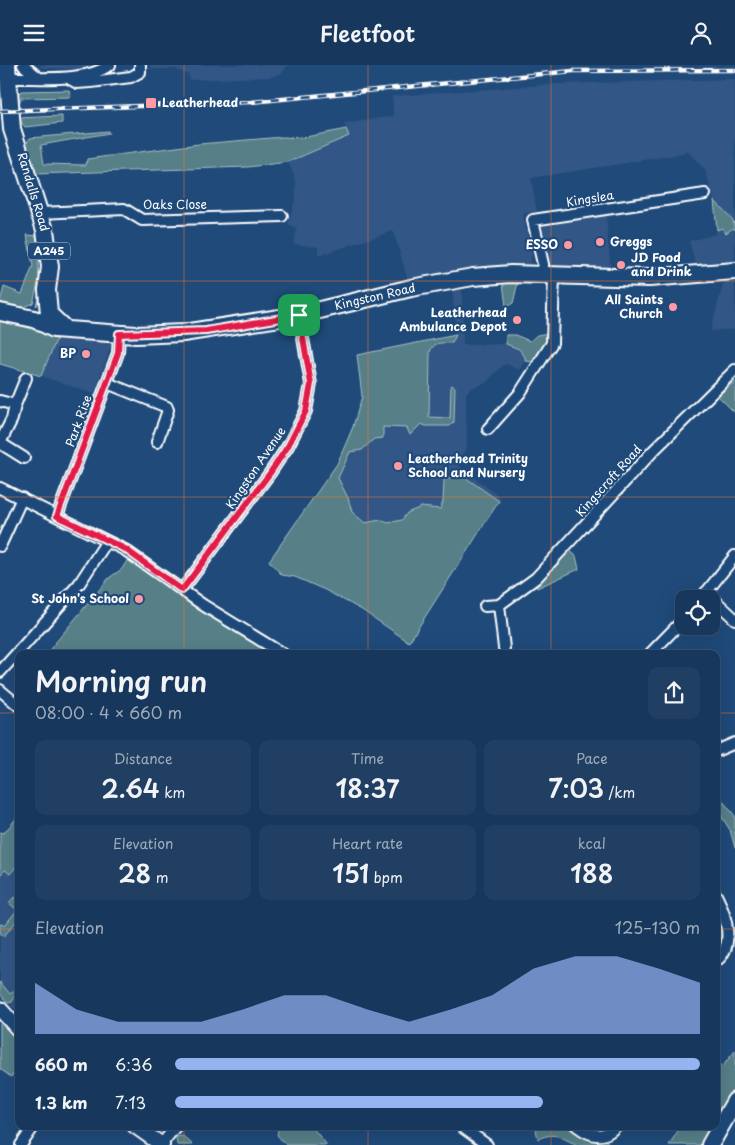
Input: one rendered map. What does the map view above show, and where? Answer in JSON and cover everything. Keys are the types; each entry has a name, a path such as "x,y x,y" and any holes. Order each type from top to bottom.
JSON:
{"main road":[{"name":"Randalls Road","path":"5,74 12,129 41,213 50,256 47,290 49,314 65,329"},
{"name":"Kingston Road","path":"0,312 34,319 54,329 119,334 190,332 299,315 403,290 473,277 548,275 649,277 733,272"},
{"name":"Randalls Road","path":"25,317 37,311 47,290"},
{"path":"0,1009 15,1026"},
{"path":"720,1127 735,1101"},
{"path":"141,1130 162,1145"},
{"path":"710,1145 719,1130"}],"street":[{"path":"23,65 39,78"},
{"path":"5,74 39,78 68,78 101,71 110,65"},
{"path":"68,78 77,83 131,77 140,72 140,65"},
{"name":"Kingslea","path":"548,275 543,264 533,220 705,194"},
{"name":"Oaks Close","path":"41,213 124,209 142,220 282,216"},
{"path":"488,429 520,393 552,343 548,275"},
{"name":"Kingston Avenue","path":"182,590 270,473 288,446 306,411 311,384 299,315"},
{"name":"Park Rise","path":"57,516 118,353 119,334"},
{"name":"Kingscroft Road","path":"500,605 536,578 678,424 735,370"},
{"path":"24,458 0,443 12,419 15,405 26,378"},
{"path":"106,383 167,407 168,410 157,442"},
{"path":"0,401 15,405"},
{"path":"0,488 140,559 182,590 277,650"},
{"path":"0,545 22,499"},
{"path":"19,650 79,584 107,541"},
{"path":"708,590 735,556"},
{"path":"485,606 500,605 504,648"},
{"path":"720,608 735,619"},
{"path":"654,650 675,628"},
{"path":"1,670 15,655"},
{"path":"0,690 15,703"},
{"path":"720,749 735,743"},
{"path":"720,904 734,936 734,945 729,953 720,959"},
{"path":"21,1145 31,1130"},
{"path":"162,1145 173,1130"},
{"path":"466,1130 487,1145"},
{"path":"582,1130 587,1134 596,1135 613,1130"}],"shaded area":[{"path":"37,65 101,65 88,69 44,68"},
{"path":"149,65 288,65 282,73 271,77 190,80 189,75 175,69 152,69"},
{"path":"735,79 735,264 697,269 689,241 716,234 717,223 714,200 705,170 687,151 682,154 531,178 537,211 523,214 532,256 528,269 409,283 393,231 318,256 318,247 293,244 297,229 288,225 296,196 296,181 288,162 349,136 344,124 394,116 392,96 556,84"},
{"path":"606,216 611,272 550,270 540,227"},
{"path":"725,278 735,281 735,329 710,331"},
{"name":"Leatherhead Trinity School and Nursery","path":"462,288 463,345 506,344 519,349 525,357 525,361 519,370 506,364 502,366 487,382 470,389 466,394 467,448 456,463 501,498 409,642 362,610 325,590 295,577 282,575 269,561 337,464 345,446 362,396 357,355 456,335 452,289"},
{"path":"60,333 108,337 111,346 94,394 41,376"},
{"path":"15,820 15,1009 0,994 0,838"}],"green space":[{"path":"69,90 71,97 21,98 21,101 15,101 17,94 22,91"},
{"path":"62,116 62,123 25,127 18,118"},
{"path":"346,129 349,136 288,162 248,167 35,174 25,145 30,138 108,131 109,133 41,145 44,164 86,165 87,159 199,144 283,137 301,138"},
{"path":"714,200 733,220 735,230 733,228 726,233 722,228 717,230"},
{"path":"27,235 42,238 42,277 40,261 38,263 39,279 33,303 20,308 0,302 4,287 22,294 33,266"},
{"path":"42,277 42,291 36,306"},
{"path":"518,282 513,303 506,307 503,283"},
{"path":"0,320 58,336 41,376 0,364"},
{"path":"549,333 549,339 534,362 525,361 525,357 519,349 506,344 506,335 515,335 530,341 537,335"},
{"name":"Leatherhead Trinity School and Nursery","path":"456,335 452,343 436,344 430,352 429,417 450,418 451,385 455,387 454,422 450,426 426,426 421,424 410,435 407,428 383,427 383,438 374,439 362,450 350,452 338,478 348,498 352,512 365,523 380,520 388,523 402,520 407,513 421,507 440,509 443,502 444,480 459,473 499,501 409,642 362,610 325,590 295,577 282,575 269,561 337,464 353,427 362,396 357,355"},
{"path":"735,381 735,413 718,396"},
{"path":"569,550 576,556 579,569 537,588 535,583"},
{"name":"St John's School","path":"128,559 206,614 264,650 49,650 109,578 122,569"},
{"path":"722,800 735,816 735,848 730,830 720,814 720,802"},
{"path":"15,820 15,868 10,874 5,870 0,875 0,832 4,833"},
{"path":"14,897 15,897 15,908 9,903"},
{"path":"720,911 729,929 720,949"},
{"path":"15,912 15,923 4,936 0,933 0,924 5,925"},
{"path":"0,982 10,994 14,991 15,996 12,1002 8,1003 0,994"},
{"path":"0,1021 15,1037 15,1072 11,1077 0,1069"},
{"path":"735,1051 735,1089 720,1115 720,1065 722,1067"},
{"path":"278,1130 314,1130 327,1145 286,1145 277,1135"},
{"path":"536,1130 601,1130 604,1139 611,1145 579,1145 550,1135 538,1139"},
{"path":"678,1130 712,1130 704,1145 669,1145"},
{"path":"183,1136 193,1145 177,1145 176,1137"}],"railway":[{"path":"0,111 251,102 573,71 735,70"}],"place":[{"name":"Leatherhead","path":"151,103"},
{"name":"Greggs","path":"600,242"},
{"name":"ESSO","path":"568,245"},
{"name":"JD Food and Drink","path":"621,265"},
{"name":"All Saints Church","path":"673,307"},
{"name":"Leatherhead Ambulance Depot","path":"517,320"},
{"name":"BP","path":"86,354"},
{"name":"Leatherhead Trinity School and Nursery","path":"398,466"},
{"name":"St John's School","path":"139,599"}],"route":[{"path":"299,315 311,384 306,411 288,446 270,473 182,590 125,549 57,516 118,353 119,334 136,335 206,331 299,315"}]}
